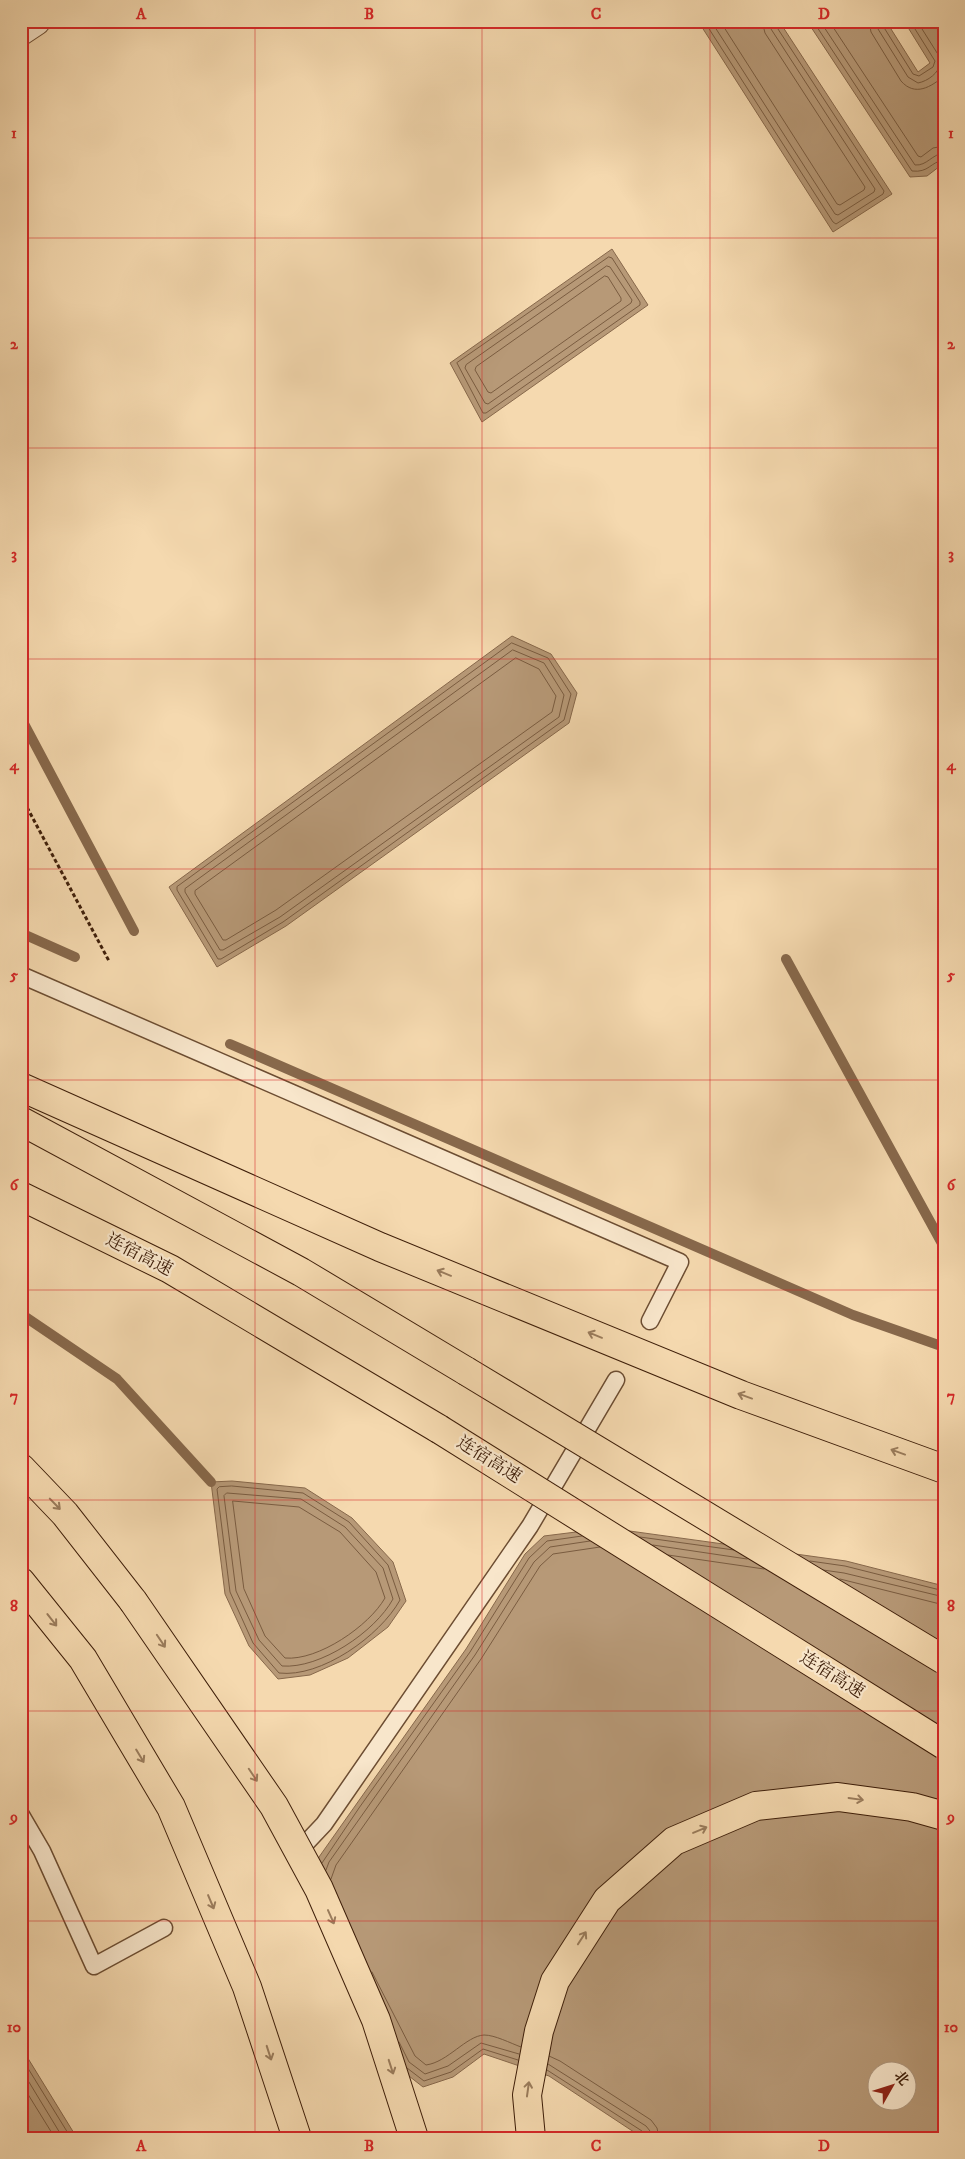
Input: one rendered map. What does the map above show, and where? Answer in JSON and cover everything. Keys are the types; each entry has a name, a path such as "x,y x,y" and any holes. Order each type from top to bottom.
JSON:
{"highway":[{"path":"21,1087 380,1247 741,1395 944,1469"},
{"path":"21,1121 301,1272 944,1660"},
{"name":"连宿高速","path":"21,1196 170,1269 438,1429 944,1745"},
{"path":"21,1468 65,1514 133,1601 274,1806 319,1889 376,2020 414,2138"},
{"path":"21,1582 83,1659 171,1807 247,1987 297,2138"},
{"path":"532,2138 527,2095 539,2031 555,1981 607,1900 674,1841 756,1806 838,1797 912,1808 944,1816"}],"street":[{"path":"21,32 36,21"}],"lane":[{"path":"21,975 680,1262 650,1321"},
{"path":"307,1842 324,1824 530,1526 616,1380"},
{"path":"21,1815 42,1851 94,1966 164,1928"}],"path":[{"path":"21,796 109,961"}],"water":[{"path":"698,21 779,21 892,194 833,232"},
{"path":"807,21 886,21 918,72 930,63 904,21 944,21 944,163 927,176 910,177"},
{"path":"612,249 648,305 482,422 450,363"},
{"path":"512,636 551,654 577,693 569,723 286,926 217,967 169,887"},
{"path":"232,1481 305,1488 352,1518 393,1562 406,1601 388,1627 348,1658 310,1675 278,1679 249,1646 225,1594 211,1482"},
{"path":"608,1528 846,1561 944,1586 944,2138 643,2138 549,2076 484,2054 453,2077 423,2087 400,2069 310,1883 319,1857 466,1649 525,1554 544,1536"},
{"path":"21,2047 77,2138 21,2138"}],"waterway":[{"path":"21,718 134,931"},
{"path":"21,933 75,957"},
{"path":"786,959 944,1247"},
{"path":"230,1044 853,1315 944,1347"},
{"path":"21,1314 117,1379 211,1482"}]}
